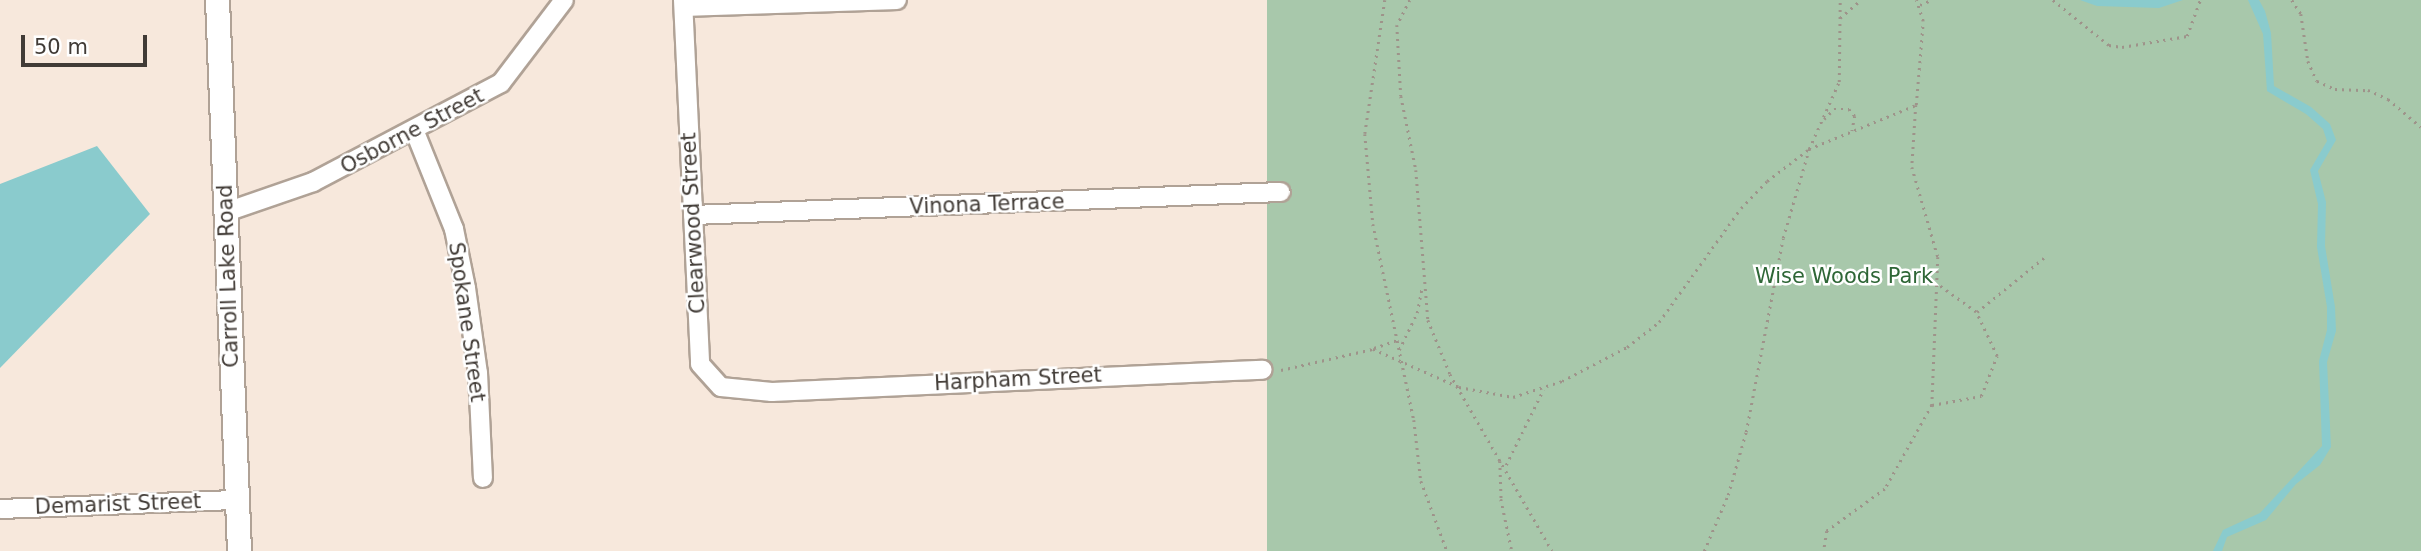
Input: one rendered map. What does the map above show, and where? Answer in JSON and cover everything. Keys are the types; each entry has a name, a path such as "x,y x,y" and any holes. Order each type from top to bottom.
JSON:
{"street":[{"name":"Carroll Lake Road","path":"217,0 239,551"},
{"name":"Osborne Street","path":"226,212 313,182 415,132 501,83 564,0"},
{"path":"684,4 897,0"},
{"name":"Clearwood Street","path":"684,4 701,364 721,387 772,392"},
{"name":"Spokane Street","path":"415,132 454,229 466,288 478,373 483,478"},
{"name":"Vinona Terrace","path":"693,215 1281,192"},
{"name":"Harpham Street","path":"772,392 1263,370"},
{"name":"Demarist Street","path":"0,509 237,500"}],"path":[{"path":"1385,0 1365,134 1373,224 1401,359 1421,481 1447,551"},
{"path":"1410,0 1397,25 1401,96 1416,170 1428,320 1459,387 1552,551"},
{"path":"1704,551 1728,495 1746,432 1783,238 1809,149 1839,82 1840,0"},
{"path":"1840,18 1861,0"},
{"path":"1824,551 1827,531 1885,489 1932,405 1938,257 1912,167 1916,105 1923,60 1920,5 1916,0"},
{"path":"1920,5 1931,0"},
{"path":"2053,0 2109,46 2122,47 2187,36 2200,0"},
{"path":"2292,0 2301,15 2308,61 2317,81 2335,89 2368,90 2388,99 2421,127"},
{"path":"1373,349 1401,359 1459,387 1504,397 1543,390 1627,347 1658,321 1741,208 1767,181 1809,149 1916,105"},
{"path":"1819,124 1834,109 1849,109 1856,119 1852,131"},
{"path":"1976,312 2045,257"},
{"path":"1399,350 1417,313 1424,283"},
{"path":"1932,405 1981,396 1997,356 1976,312 1937,284"},
{"path":"1263,370 1296,368 1373,349 1397,340"},
{"path":"1505,467 1543,390"},
{"path":"1500,457 1501,499 1511,551"}],"green space":[{"name":"Wise Woods Park","path":"1267,0 2421,0 2421,551 1267,551"}],"water":[{"path":"2080,0 2183,0 2159,8 2097,6"},
{"path":"2248,0 2259,0 2265,11 2271,33 2274,86 2311,107 2330,124 2336,140 2318,171 2326,202 2325,246 2335,307 2336,331 2327,362 2331,447 2320,465 2296,484 2266,520 2227,537 2222,551 2213,551 2223,530 2260,513 2322,446 2319,361 2327,330 2327,307 2317,247 2318,204 2310,170 2327,141 2323,129 2306,114 2267,91 2263,34"},
{"path":"97,146 150,214 0,368 0,184"}]}
